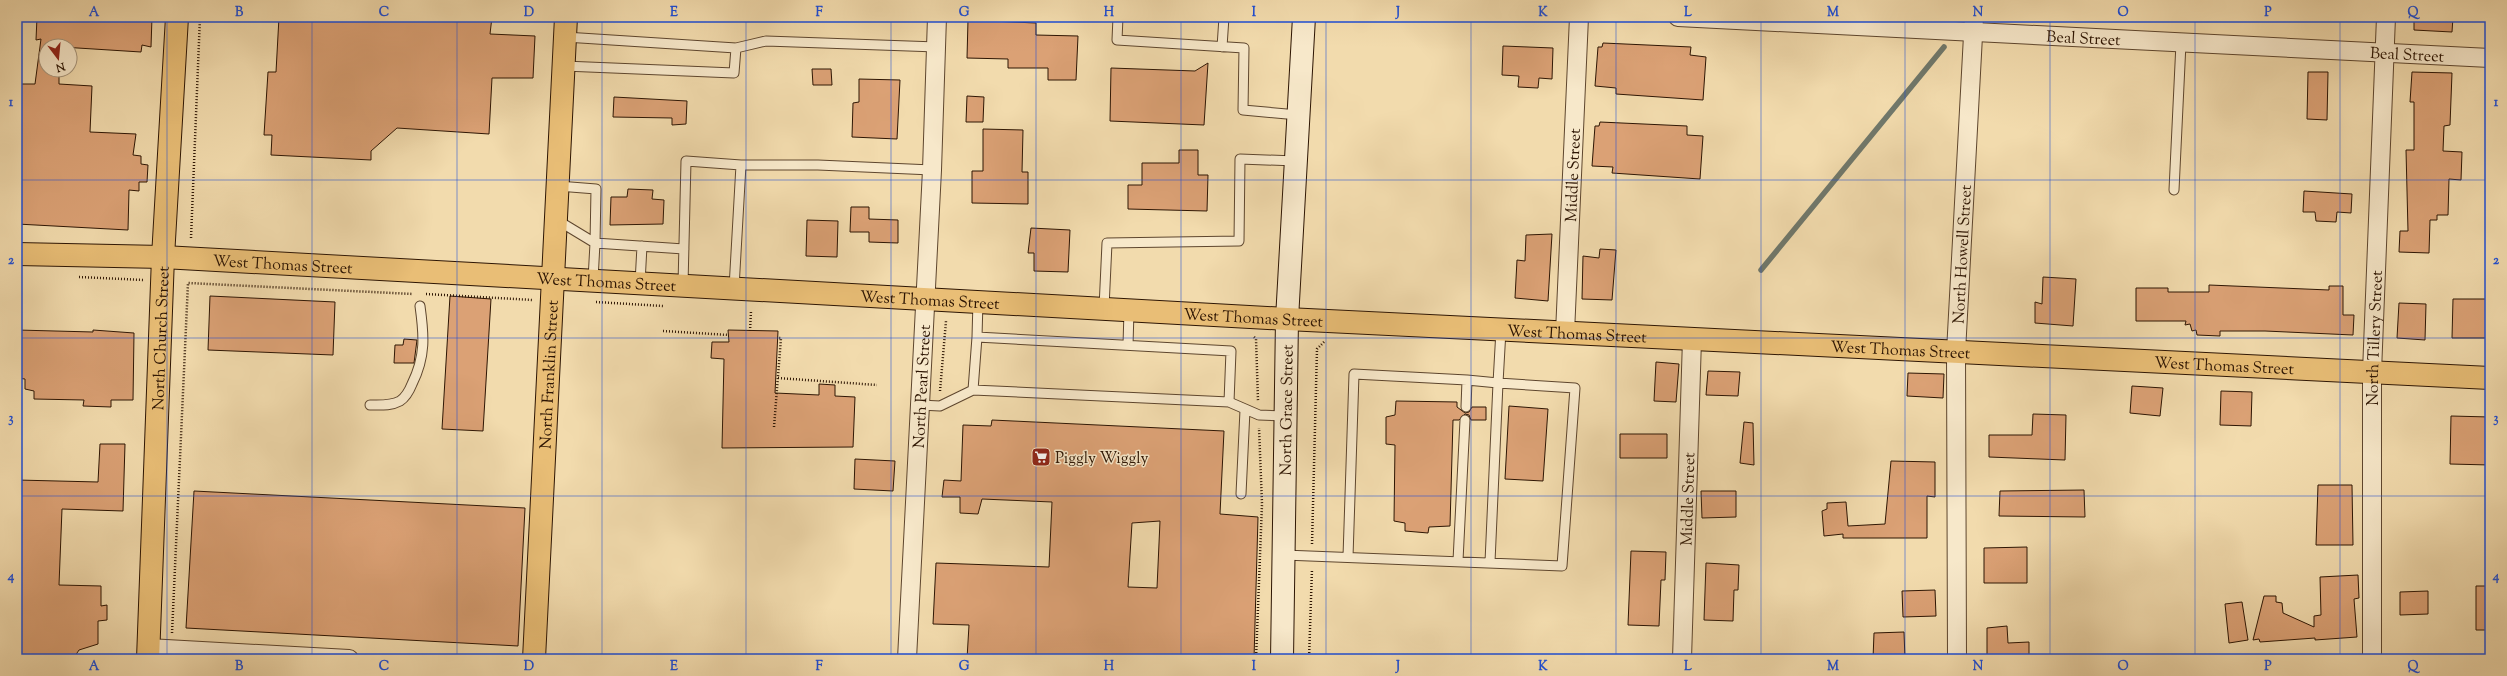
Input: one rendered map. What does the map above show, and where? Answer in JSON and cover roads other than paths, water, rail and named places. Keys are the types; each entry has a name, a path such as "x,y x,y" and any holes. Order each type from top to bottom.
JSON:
{"main road":[{"name":"North Church Street","path":"148,654 164,257 177,17"},
{"name":"North Grace Street","path":"1282,659 1286,319 1304,17"},
{"name":"North Franklin Street","path":"534,659 566,27"},
{"name":"West Thomas Street","path":"17,254 164,257 1286,319 2490,378"}],"street":[{"name":"North Pearl Street","path":"907,659 932,170 937,17"},
{"name":"Middle Street","path":"1565,333 1578,17"},
{"name":"Beal Street","path":"1678,17 1973,24 2181,43 2490,58"},
{"name":"North Tillery Street","path":"2372,659 2372,372 2386,17"},
{"name":"North Howell Street","path":"1957,659 1956,352 1973,24"},
{"name":"Middle Street","path":"1682,659 1692,339"},
{"path":"148,654 349,659"}],"lane":[{"path":"1118,17 1117,40 1244,48 1243,110 1298,114"},
{"path":"1222,47 1224,17"},
{"path":"566,27 736,48 766,41 937,47"},
{"path":"2174,190 2181,43"},
{"path":"564,66 734,73 736,48"},
{"path":"1104,308 1107,243 1239,241 1240,159 1296,161"},
{"path":"683,285 686,161 741,165 818,164 932,170"},
{"path":"734,288 741,165"},
{"path":"558,186 596,189 593,280"},
{"path":"556,219 595,243 684,248"},
{"path":"640,283 642,246"},
{"path":"973,390 978,301"},
{"path":"370,405 391,404 401,400 409,391 422,364 424,335 420,306"},
{"path":"1128,345 1129,310"},
{"path":"1490,562 1501,330"},
{"path":"977,337 1231,351 1229,402"},
{"path":"1284,555 1562,566 1575,388 1354,374 1348,557"},
{"path":"1466,407 1467,380"},
{"path":"920,405 940,406 973,390 1229,402 1259,415 1286,416"},
{"path":"1241,494 1245,410"},
{"path":"1458,561 1466,420"}],"waterway":[{"path":"1761,270 1944,47"}],"place":[{"name":"Piggly Wiggly","path":"1041,457"}]}
